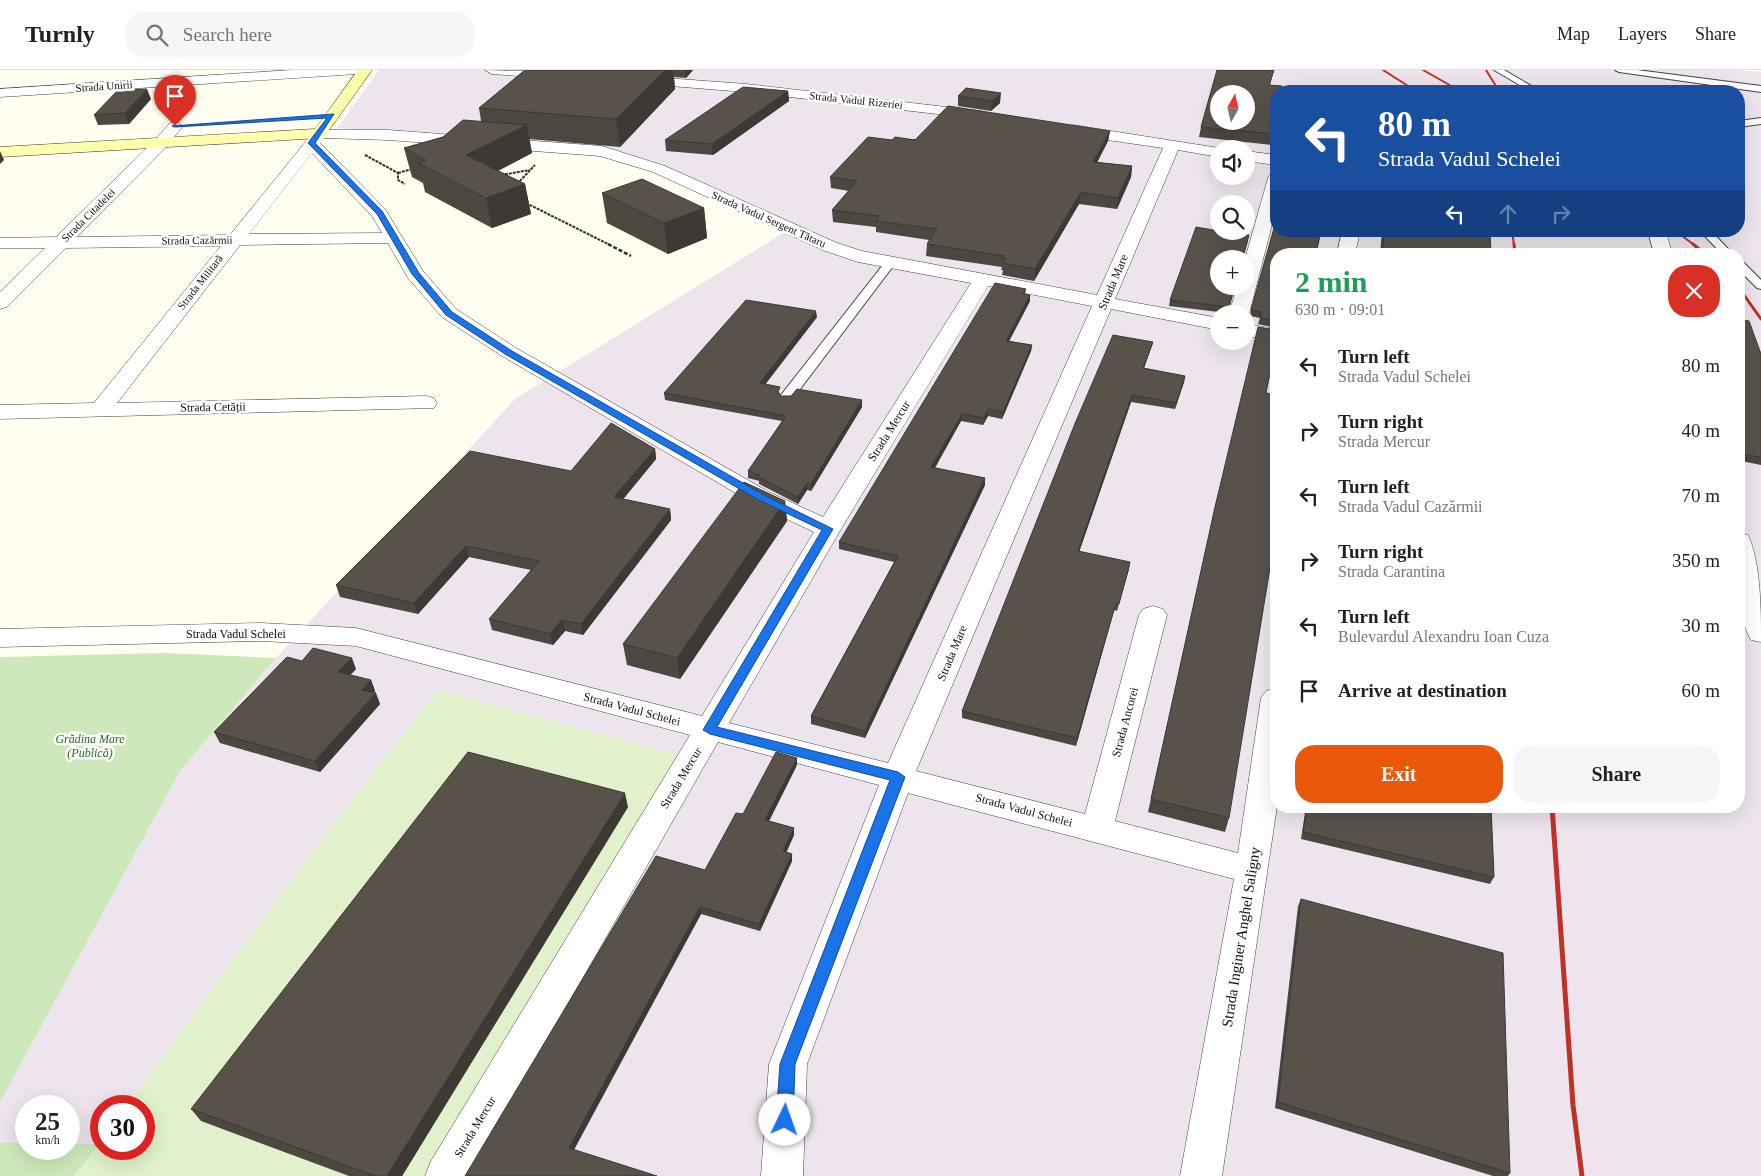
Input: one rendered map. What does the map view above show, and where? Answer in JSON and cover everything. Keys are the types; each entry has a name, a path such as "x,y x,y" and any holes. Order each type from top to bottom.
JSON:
{"main road":[{"path":"0,152 158,135 315,131 332,115 365,70"},
{"path":"175,126 195,124"},
{"path":"0,138 97,131"}],"street":[{"name":"Strada Unirii","path":"0,93 357,70"},
{"path":"492,70 578,76"},
{"name":"Strada Vadul Rizeriei","path":"628,80 746,88 991,117"},
{"name":"Strada Citadelei","path":"0,304 61,242 158,135 175,126"},
{"path":"1058,127 1210,151"},
{"path":"315,131 380,213 416,274 449,313 508,352 760,497 828,529"},
{"name":"Strada Vadul Sergent Tătaru","path":"315,131 602,151 659,169 831,247 890,263 1210,322"},
{"name":"Strada Militară","path":"100,410 234,239 315,131"},
{"name":"Strada Mare","path":"782,1176 788,1064 898,777 1172,145"},
{"path":"1255,157 1270,159"},
{"path":"1241,305 1270,200"},
{"name":"Strada Cazărmii","path":"0,243 394,238"},
{"name":"Strada Mercur","path":"446,1176 828,529 982,280"},
{"path":"1255,332 1270,334"},
{"name":"Strada Cetății","path":"0,412 426,403"},
{"path":"1745,566 1761,633"},
{"name":"Strada Ancorei","path":"1097,829 1153,615"},
{"name":"Strada Vadul Schelei","path":"0,638 262,632 356,637 1252,870"},
{"name":"Strada Inginer Anghel Saligny","path":"1201,1176 1252,870 1270,741"}],"lane":[{"path":"1498,70 1525,85"},
{"path":"1618,70 1737,85"},
{"path":"1745,86 1761,88"},
{"path":"1745,123 1761,121"},
{"path":"1711,237 1722,248"},
{"path":"786,398 890,263"},
{"path":"1745,270 1761,286"}],"path":[{"path":"315,131 341,142 398,173 417,168"},
{"path":"513,188 553,147"},
{"path":"498,175 530,170"},
{"path":"398,173 398,180 406,184"},
{"path":"526,202 631,256"}],"shaded area":[{"path":"379,70 1738,70 1761,72 1761,1176 440,1176 315,848 135,1095 90,1095 90,1144 80,1144 80,1095 15,1095 15,1143 0,1143 0,1102 180,771 276,658 515,399 780,235 777,220 598,150 337,128"}],"green space":[{"name":"Grădina Mare (Publică)","path":"163,653 276,658 180,771 0,1102 0,657"},
{"path":"438,690 690,758 440,1176 74,1176 90,1156 90,1160 155,1160 155,1095 135,1095 315,848"},
{"path":"0,1143 15,1143 15,1160 80,1160 80,1144 90,1144 90,1156 74,1176 0,1176"}],"building":[{"path":"525,70 665,70 616,119 479,108"},
{"path":"1217,70 1274,70 1270,85 1270,134 1233,130 1255,130 1255,85 1213,85"},
{"path":"743,87 788,91 712,144 665,140"},
{"path":"966,88 1001,93 992,101 958,96"},
{"path":"147,89 125,113 94,115 118,90"},
{"path":"1210,95 1210,128 1201,127"},
{"path":"948,106 1110,131 1093,162 1132,166 1118,198 1081,192 1035,269 1003,263 1006,258 1002,258 1004,256 927,244 937,229 876,221 879,216 832,210 857,181 830,177 868,137 892,140 895,137 915,140"},
{"path":"463,120 527,125 466,155 525,184 486,198 418,163 426,160 404,148 443,137"},
{"path":"642,179 704,208 664,223 602,193"},
{"path":"1196,227 1210,229 1210,240 1248,240 1245,250 1210,250 1210,295 1232,295 1230,305 1170,300"},
{"path":"1272,237 1320,237 1317,248 1270,248 1270,320 1260,318 1261,312 1255,311 1255,305 1252,305"},
{"path":"1383,237 1490,237 1491,248 1383,248"},
{"path":"995,283 1026,289 1023,294 1030,295 1006,341 1032,345 1003,412 988,409 984,418 962,414 931,467 985,478 865,731 811,716 898,556 839,542"},
{"path":"746,300 816,311 760,383 780,387 778,392 781,396 791,396 797,389 862,400 811,484 807,483 798,497 758,477 760,475 748,471 786,416 664,393"},
{"path":"1745,320 1749,321 1761,354 1761,457 1745,455"},
{"path":"1258,327 1270,329 1270,373 1266,393 1270,394 1270,568 1229,818 1151,799 1215,507 1253,350 1255,350"},
{"path":"1113,335 1153,342 1143,368 1185,376 1176,403 1132,395 1078,551 1130,562 1119,604 1116,603 1077,738 962,711 1076,421"},
{"path":"611,423 655,449 614,497 670,509 581,624 562,620 550,634 489,619 539,561 466,546 414,603 336,585 470,451 571,471"},
{"path":"744,482 785,501 677,658 623,644"},
{"path":"313,648 352,658 338,672 371,680 362,690 376,693 315,761 214,732 287,657 302,661"},
{"path":"468,752 625,793 387,1176 375,1176 191,1109"},
{"path":"776,752 797,758 765,820 794,828 783,851 792,854 759,924 700,907 569,1148 657,1176 465,1176 656,856 705,870 736,813 743,814"},
{"path":"1306,813 1491,813 1494,877 1303,832"},
{"path":"1301,899 1503,953 1510,1173 1278,1102"}],"railway":[{"path":"1383,70 1407,85"},
{"path":"1423,70 1449,85"},
{"path":"1486,70 1495,85"},
{"path":"1513,237 1514,245"},
{"path":"1684,237 1694,245"},
{"path":"1514,244 1514,248"},
{"path":"1693,244 1698,248"},
{"path":"1745,296 1761,319"},
{"path":"1552,813 1573,1105 1582,1176"}],"route":[{"path":"175,126 332,115 312,143 380,213 416,274 449,313 508,352 760,497 828,529 710,730 898,777 788,1064 785,1120"}]}
